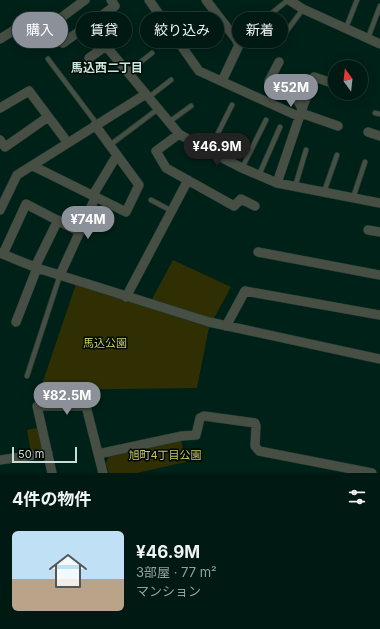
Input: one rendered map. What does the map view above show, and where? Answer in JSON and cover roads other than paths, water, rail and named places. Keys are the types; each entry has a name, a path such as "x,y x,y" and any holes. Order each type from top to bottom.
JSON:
{"street":[{"path":"106,12 115,6 111,0"},
{"path":"149,0 200,71 301,113 338,126"},
{"path":"206,0 239,45 222,81"},
{"path":"288,0 303,9 380,44"},
{"path":"76,34 63,43 50,26 80,1"},
{"path":"0,39 12,32"},
{"path":"89,58 106,46 179,134 242,168 277,183 380,203"},
{"path":"279,62 269,81 269,85 273,89 294,95 298,100 301,113"},
{"path":"277,183 314,77 328,82"},
{"path":"0,108 29,91 68,143"},
{"path":"0,210 17,175 96,124 147,96"},
{"path":"2,146 48,117"},
{"path":"33,166 126,212 139,185 117,156 96,124"},
{"path":"368,132 380,136"},
{"path":"179,134 156,151 166,168 234,206 241,199 255,206"},
{"path":"60,275 95,196 117,156"},
{"path":"126,297 188,180"},
{"path":"80,232 26,204 1,254 126,297 209,322 380,359"},
{"path":"16,322 36,267 58,220"},
{"path":"368,230 380,232"},
{"path":"258,252 380,275"},
{"path":"226,326 245,291 380,315"},
{"path":"52,473 37,406 86,406 103,473"},
{"path":"98,454 182,436 196,435 200,418 204,416 255,423 255,446 259,451 372,473"},
{"path":"0,460 48,453"}],"lane":[{"path":"273,12 288,0"},
{"path":"346,28 357,0"},
{"path":"368,38 380,6"},
{"path":"288,29 303,9"},
{"path":"128,72 152,53"},
{"path":"48,59 96,124"},
{"path":"147,96 171,80"},
{"path":"209,151 232,105"},
{"path":"169,122 191,106"},
{"path":"110,145 158,109"},
{"path":"375,113 380,114"},
{"path":"242,168 266,120"},
{"path":"259,175 280,128"},
{"path":"295,187 306,150"},
{"path":"324,192 337,155"},
{"path":"353,198 365,162"},
{"path":"151,200 172,211"},
{"path":"27,376 60,275"}],"district":[{"name":"馬込西二丁目","path":"107,68"}],"park label":[{"name":"馬込公園","path":"105,343"},
{"name":"旭町4丁目公園","path":"165,455"}]}
